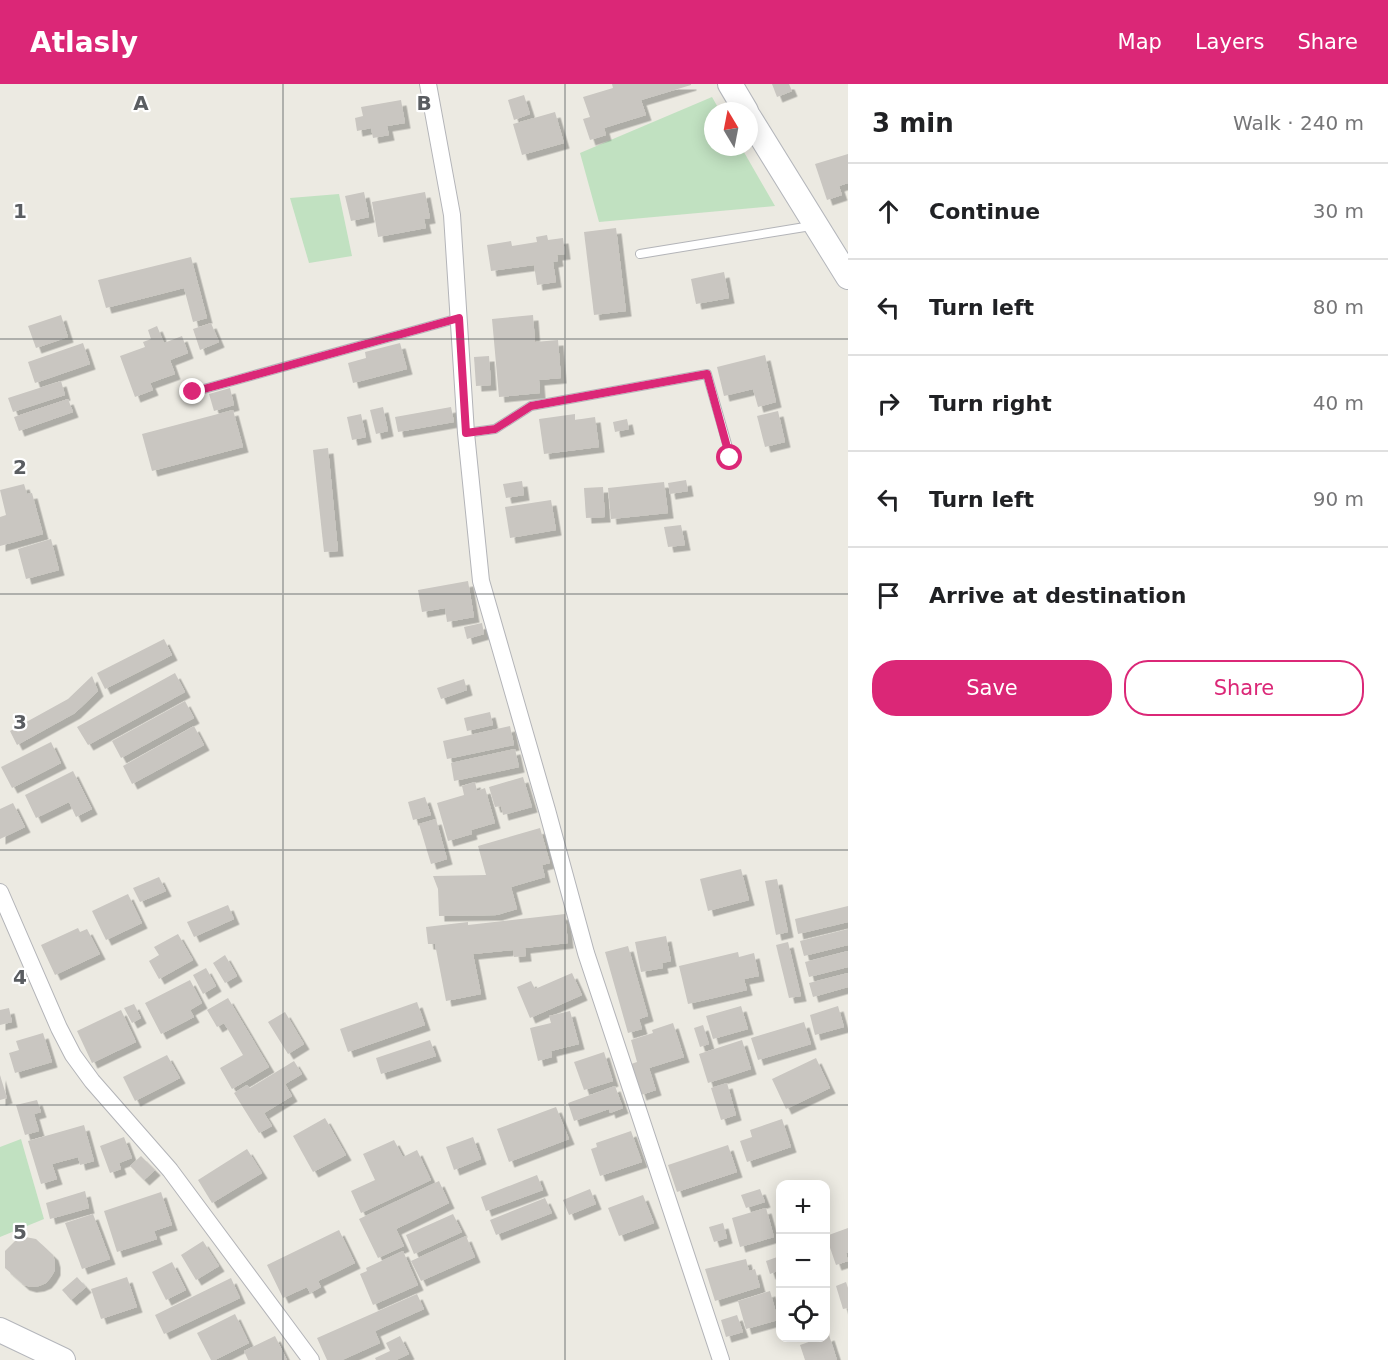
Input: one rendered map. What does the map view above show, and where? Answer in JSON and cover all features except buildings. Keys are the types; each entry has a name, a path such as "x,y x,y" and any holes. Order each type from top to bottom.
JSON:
{"street":[{"path":"428,84 452,215 466,433 483,590 586,953 721,1360"},
{"path":"730,84 741,102"},
{"path":"758,132 848,277"},
{"path":"0,892 73,1055 92,1081 170,1170 311,1360"},
{"path":"0,1330 63,1360"}],"lane":[{"path":"640,254 816,225"},
{"path":"193,392 459,318"},
{"path":"466,433 495,429 531,406 707,374 730,458"}],"green space":[{"path":"712,97 715,102 704,102 704,156 746,156 775,206 599,222 580,153"},
{"path":"339,194 352,256 309,263 290,198"},
{"path":"21,1139 44,1219 0,1237 0,1147"}],"route":[{"path":"193,392 459,318 466,433 495,429 531,406 707,374 730,458"}]}
